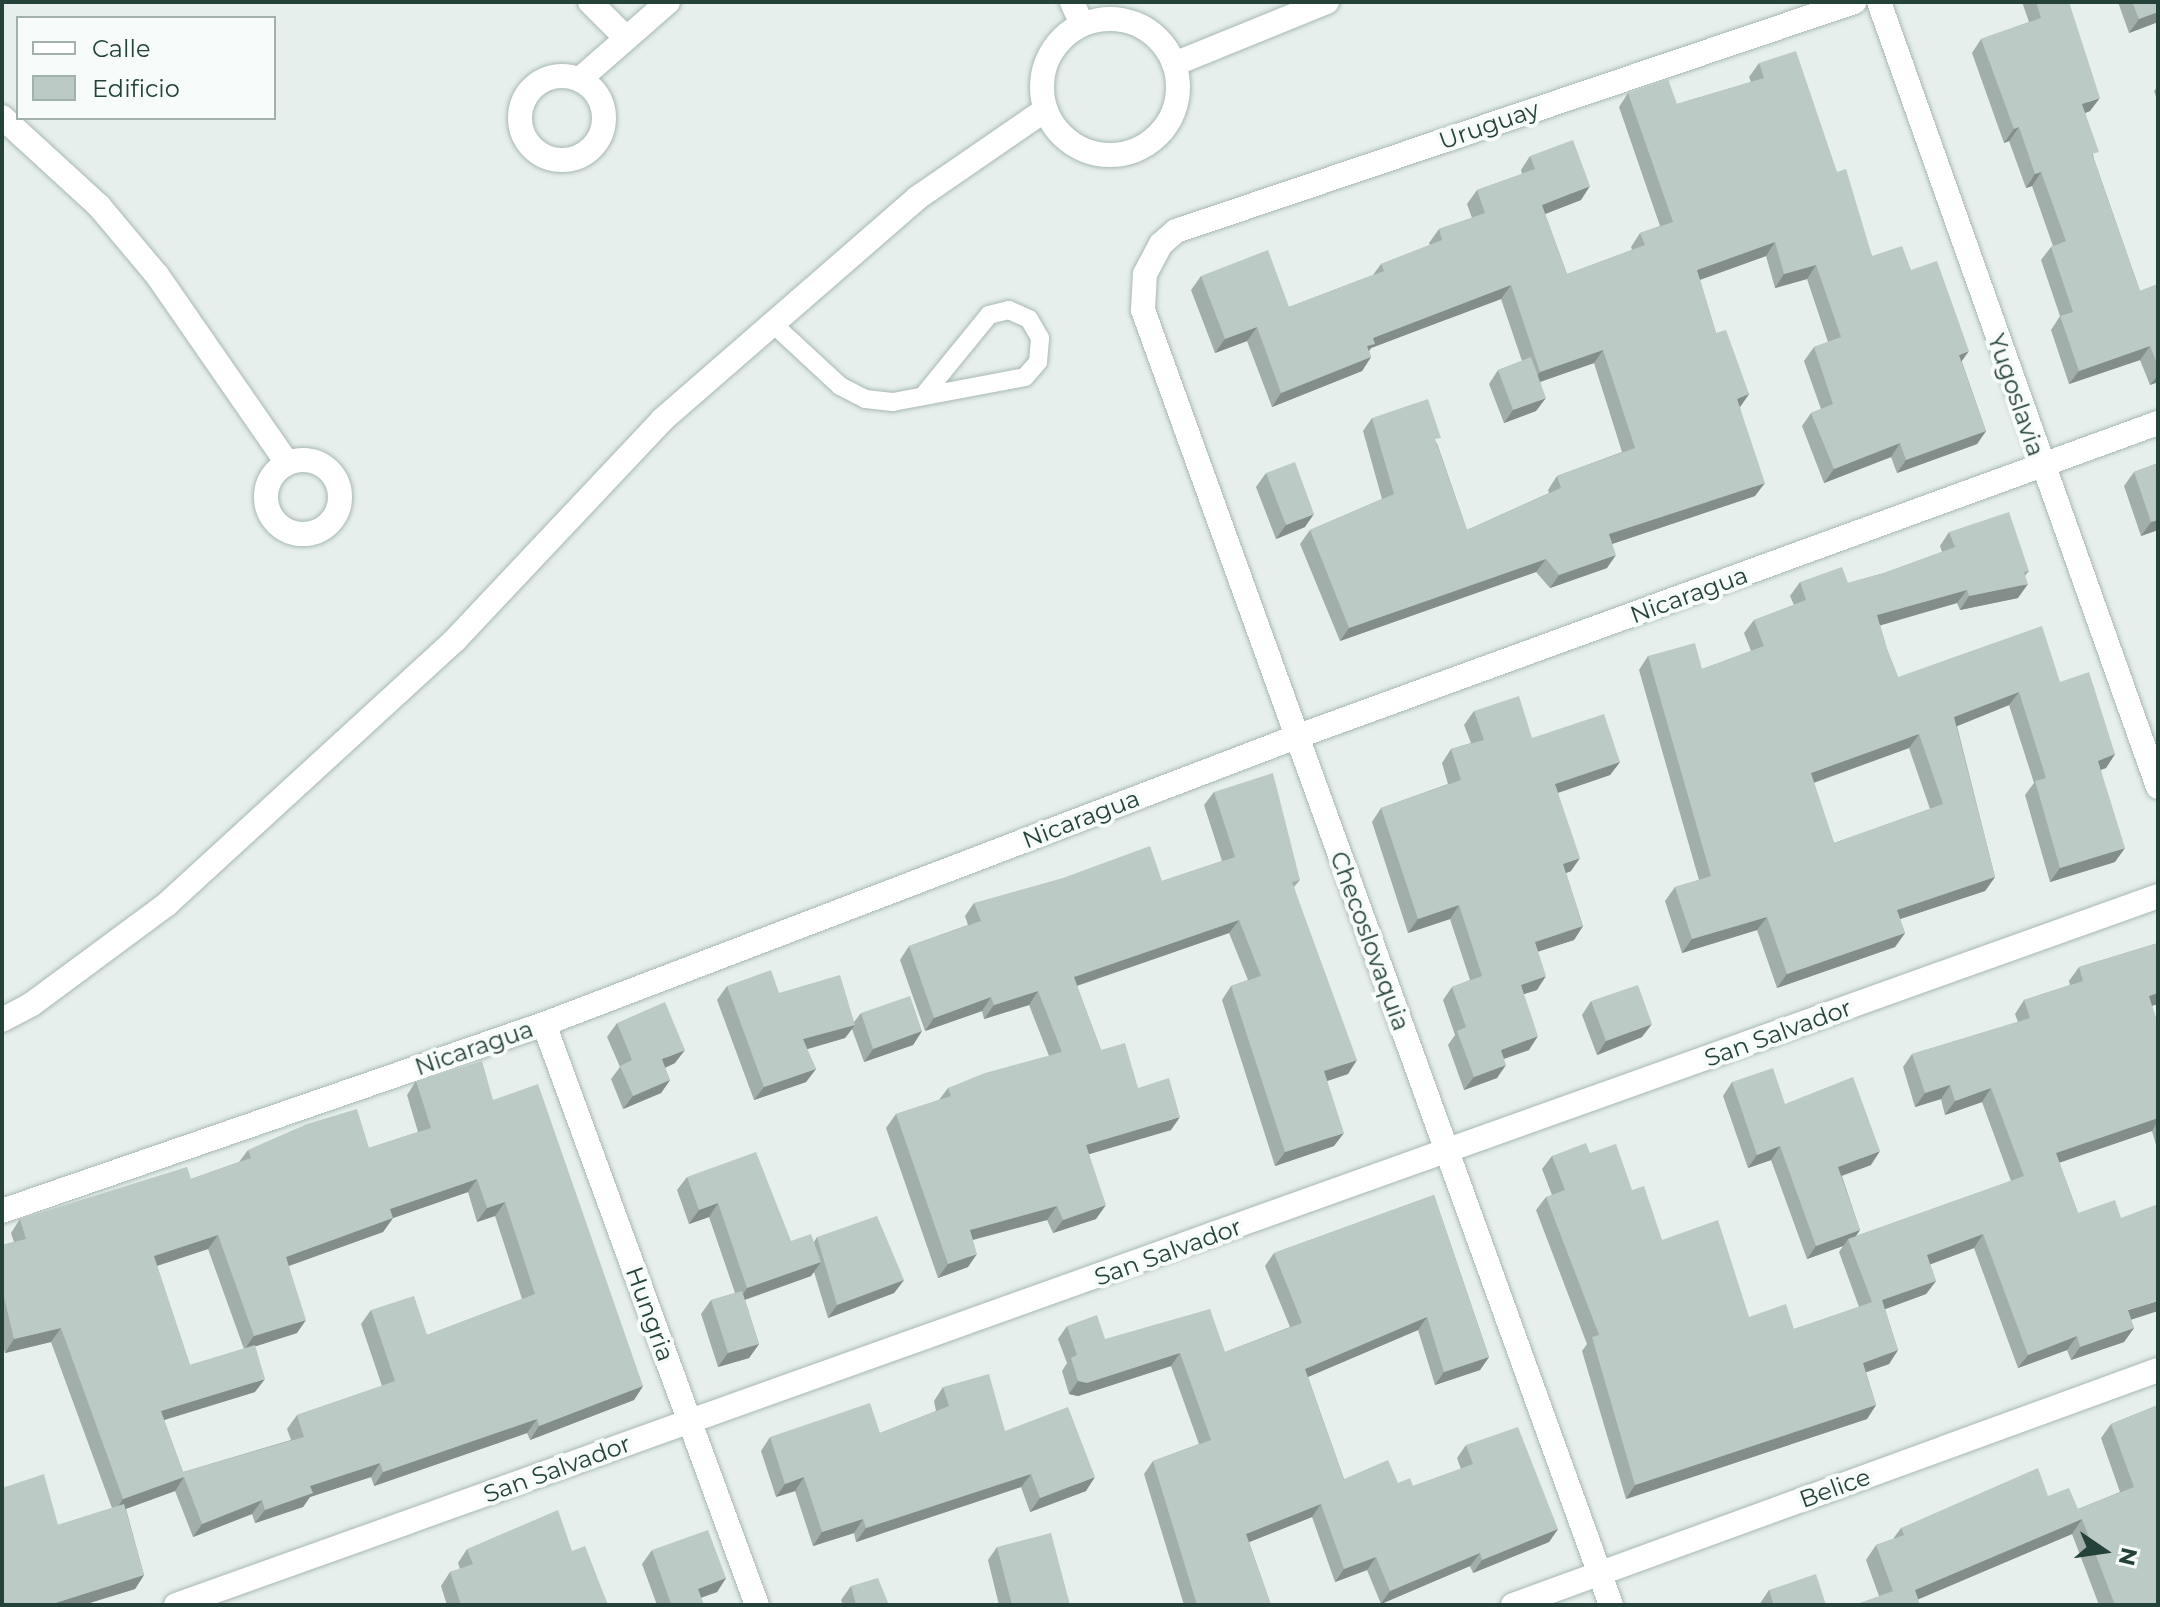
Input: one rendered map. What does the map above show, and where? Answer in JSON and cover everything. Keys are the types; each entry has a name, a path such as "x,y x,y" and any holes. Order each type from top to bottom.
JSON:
{"street":[{"path":"590,2 626,38"},
{"path":"580,79 668,2"},
{"path":"1174,64 1327,2"},
{"name":"Uruguay","path":"1145,274 1161,244 1176,231 1854,2"},
{"name":"Yugoslavia","path":"1879,2 2041,466 2158,787"},
{"path":"1077,13 1137,25 1163,45 1174,64 1178,85 1171,117 1151,142 1132,152 1090,153 1055,129 1045,110 1043,69 1077,13"},
{"path":"2,1020 32,1004 167,904 342,749 455,640 662,420 917,198 1045,110"},
{"path":"2,117 99,206 157,275 287,463"},
{"name":"Checoslovaquia","path":"1145,274 1143,310 1611,1605"},
{"name":"Nicaragua","path":"2,1211 544,1024 1296,737 2158,423"},
{"name":"San Salvador","path":"176,1605 2158,896"},
{"name":"Hungria","path":"544,1024 757,1605"},
{"name":"Belice","path":"1513,1605 2158,1370"}],"lane":[{"path":"771,322 840,386 865,399 893,402 1025,377 1038,362 1040,338 1029,319 1009,310 989,315 923,396"}],"building":[{"path":"2036,2 2069,2 2100,98 2082,104 2099,152 2092,154 2140,291 2158,284 2158,366 2150,346 2079,371 2060,316 2073,312 2051,247 2066,241 2041,172 2035,174 2019,127 2014,129 1981,39 2041,18"},
{"path":"2132,2 2158,2 2158,12 2139,19"},
{"path":"1796,51 1837,172 1846,169 1872,256 1902,246 1911,270 1937,261 1969,351 1959,355 1986,431 1906,460 1900,443 1834,469 1811,413 1833,404 1814,347 1841,337 1816,265 1784,274 1775,242 1697,270 1716,333 1726,330 1749,394 1737,399 1765,483 1609,534 1616,555 1559,575 1546,559 1349,628 1310,530 1394,494 1372,418 1428,399 1441,438 1435,439 1467,530 1561,488 1557,476 1635,448 1603,350 1540,372 1511,285 1373,338 1375,344 1367,346 1371,357 1281,393 1257,327 1225,339 1201,276 1268,250 1289,307 1384,271 1381,264 1442,240 1439,229 1485,213 1477,190 1535,169 1530,156 1573,140 1590,186 1542,205 1567,274 1645,245 1640,233 1673,222 1628,93 1668,79 1677,104 1764,78 1759,63"},
{"path":"1531,357 1546,398 1513,410 1498,370"},
{"path":"1295,462 1314,514 1286,525 1266,473"},
{"path":"2158,463 2158,520 2151,522 2134,472"},
{"path":"2009,512 2029,571 2024,572 2028,584 1969,596 1967,590 1877,615 1898,677 2042,626 2060,682 2089,672 2115,754 2098,761 2125,848 2060,868 2035,781 2046,778 2019,692 1954,717 1995,877 1897,910 1905,933 1787,974 1767,917 1692,939 1675,887 1711,876 1648,656 1695,643 1702,669 1764,646 1754,620 1806,600 1800,582 1842,567 1848,583 1884,573 1955,547 1949,532","holes":["1919,734 1943,804 1834,843 1811,773"]},
{"path":"1519,696 1532,738 1604,714 1620,762 1555,784 1580,858 1563,864 1583,926 1535,942 1546,976 1521,985 1538,1036 1501,1050 1506,1065 1474,1077 1457,1031 1466,1027 1452,987 1482,976 1459,905 1418,919 1381,808 1461,780 1451,749 1484,740 1474,711"},
{"path":"1273,773 1300,880 1292,882 1357,1060 1324,1071 1344,1133 1285,1152 1231,986 1261,976 1239,920 1074,977 1101,1050 1125,1043 1138,1088 1169,1078 1180,1117 1086,1145 1106,1205 1063,1220 1057,1206 970,1230 977,1254 948,1264 896,1114 951,1096 948,1088 985,1073 1062,1052 1038,991 994,1005 991,997 934,1018 909,946 981,921 974,903 1063,878 1150,846 1162,881 1235,857 1214,792"},
{"path":"2158,943 2158,993 2149,996 2158,1025 2158,1118 2056,1153 2078,1213 2115,1200 2121,1218 2158,1204 2158,1301 2128,1310 2134,1328 2080,1347 2077,1336 2028,1355 1983,1234 1927,1255 1936,1281 1882,1300 1898,1350 1863,1363 1876,1405 1635,1485 1592,1337 1599,1335 1546,1197 1565,1190 1552,1156 1586,1143 1590,1153 1616,1144 1632,1190 1644,1186 1662,1240 1718,1220 1749,1317 1786,1304 1794,1329 1872,1302 1848,1239 2024,1176 1991,1088 1955,1101 1950,1085 1925,1093 1912,1054 2030,1018 2024,1000 2083,981 2079,967"},
{"path":"771,970 779,993 840,975 855,1025 803,1039 816,1069 764,1087 727,986"},
{"path":"1638,985 1652,1024 1606,1041 1591,1001"},
{"path":"910,996 922,1031 873,1049 861,1013"},
{"path":"665,1002 685,1050 662,1059 670,1080 633,1096 620,1066 632,1060 617,1023"},
{"path":"482,1061 493,1100 538,1084 643,1386 539,1426 537,1419 383,1472 380,1463 310,1486 313,1493 265,1510 262,1500 202,1524 184,1477 123,1499 61,1328 14,1339 2,1297 2,1245 26,1239 20,1219 187,1167 191,1179 251,1158 248,1150 307,1124 357,1109 369,1148 431,1128 416,1081","holes":["477,1179 487,1208 505,1202 535,1294 427,1335 414,1296 371,1310 395,1381 297,1415 304,1437 183,1472 161,1411 265,1379 255,1345 190,1365 154,1256 218,1235 254,1336 306,1320 286,1257 393,1218 390,1209"]},
{"path":"1773,1068 1785,1104 1853,1077 1880,1151 1838,1167 1860,1230 1816,1246 1780,1146 1757,1155 1732,1082"},
{"path":"756,1152 791,1241 811,1234 821,1262 747,1288 718,1203 699,1210 687,1177"},
{"path":"1434,1195 1489,1357 1444,1372 1427,1317 1305,1369 1344,1479 1388,1460 1398,1483 1410,1478 1413,1486 1473,1464 1466,1445 1518,1427 1558,1529 1482,1560 1480,1553 1390,1591 1376,1557 1344,1569 1321,1504 1246,1534 1271,1605 1197,1605 1153,1461 1211,1440 1180,1353 1087,1383 1078,1381 1071,1358 1077,1355 1067,1326 1097,1315 1105,1339 1210,1309 1225,1352 1302,1323 1274,1253"},
{"path":"877,1216 904,1280 837,1305 817,1237"},
{"path":"742,1291 759,1344 728,1353 711,1300"},
{"path":"989,1374 1005,1431 1068,1407 1095,1477 1040,1498 1031,1474 866,1528 863,1519 822,1532 804,1477 785,1484 770,1437 870,1403 880,1433 949,1406 943,1387"},
{"path":"2158,1405 2158,1605 2115,1605 2082,1519 1915,1590 1920,1605 1854,1605 1893,1591 1876,1545 1904,1535 1901,1528 2038,1468 2048,1496 2069,1488 2078,1509 2134,1487 2111,1424"},
{"path":"44,1474 58,1525 124,1504 144,1575 49,1605 2,1605 2,1488"},
{"path":"558,1510 572,1551 585,1546 608,1605 461,1605 450,1572 473,1564 467,1549"},
{"path":"708,1530 726,1578 698,1589 704,1605 669,1605 652,1550"},
{"path":"1051,1533 1070,1605 1012,1605 997,1547"},
{"path":"1816,1574 1826,1605 1774,1605 1769,1590"},
{"path":"878,1578 889,1605 856,1605 851,1586"}]}
